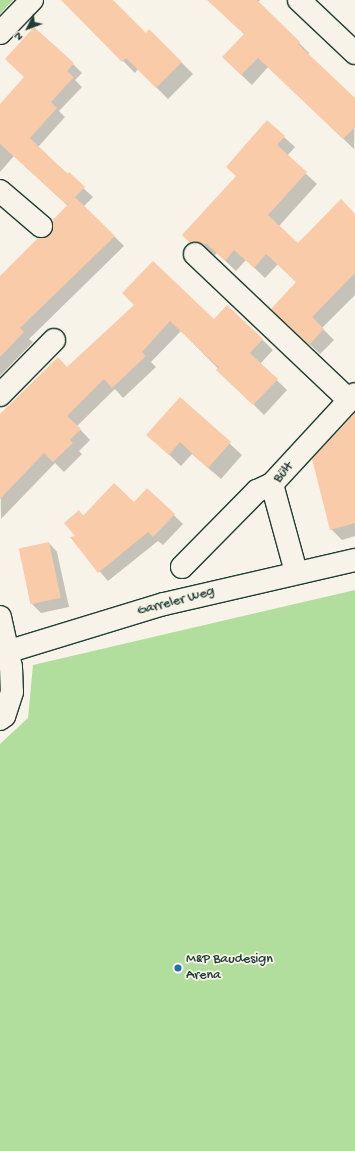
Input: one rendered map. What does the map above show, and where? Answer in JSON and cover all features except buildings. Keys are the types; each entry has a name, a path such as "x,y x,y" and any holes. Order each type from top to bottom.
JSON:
{"street":[{"path":"0,33 32,0"},
{"path":"299,0 355,53"},
{"path":"0,191 41,226"},
{"path":"195,254 352,397"},
{"path":"0,395 54,340"},
{"name":"Bült","path":"296,572 272,484 352,397"},
{"path":"182,567 257,491 272,484"},
{"name":"Garreler Weg","path":"4,653 164,604 296,572 355,560"},
{"path":"0,617 4,653 12,692 4,716 0,719"}],"green space":[{"path":"0,0 13,0 0,14"},
{"name":"M&P Baudesign Arena","path":"355,590 355,1151 0,1151 0,744 28,718 33,665"}],"place":[{"name":"M&P Baudesign Arena","path":"178,968"}]}
